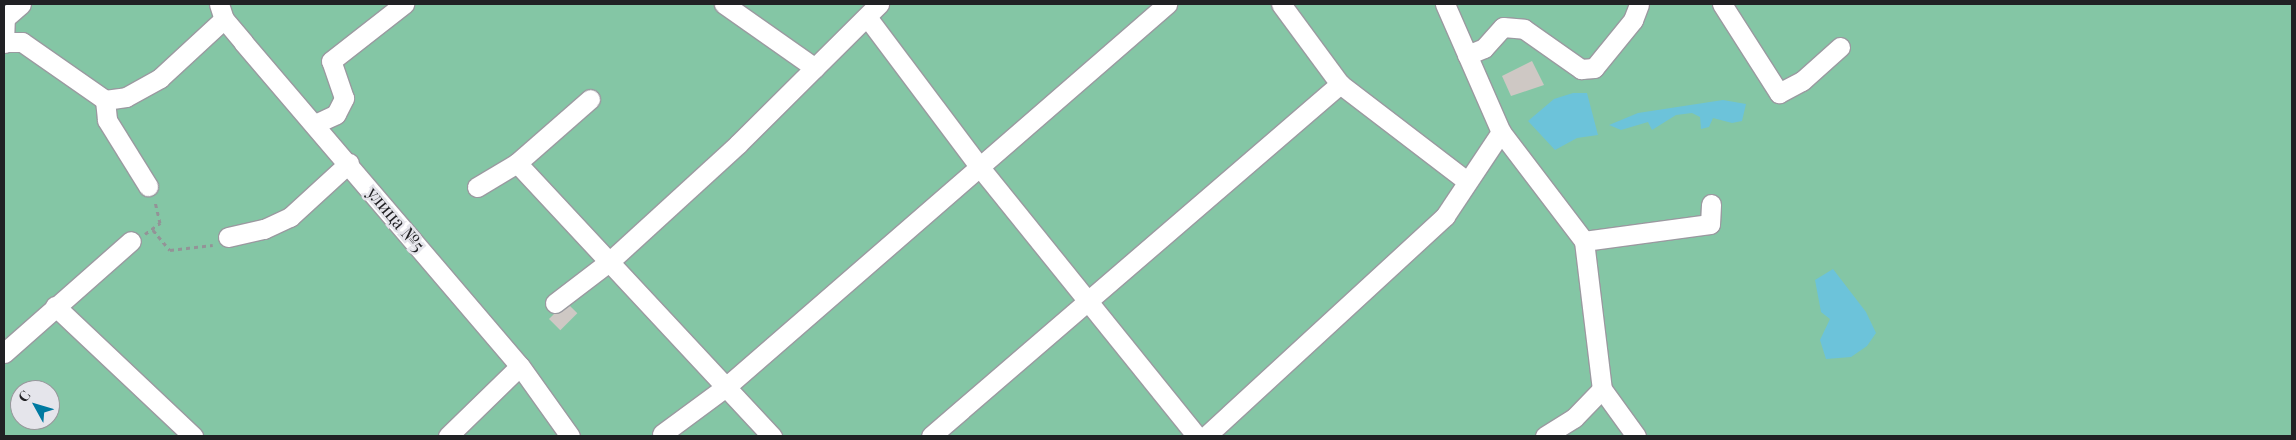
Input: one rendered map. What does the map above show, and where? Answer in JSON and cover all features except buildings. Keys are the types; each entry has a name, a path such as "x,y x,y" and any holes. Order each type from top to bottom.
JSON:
{"street":[{"path":"21,4 5,18 4,42 22,42 105,100 126,97 160,78 222,12"},
{"path":"315,124 336,114 344,98 331,61 404,4"},
{"path":"724,4 815,68"},
{"path":"662,434 727,386 978,165 1167,4"},
{"path":"1281,4 1340,84 1467,181"},
{"path":"1445,4 1501,132 1584,240 1602,389 1636,436"},
{"path":"1468,55 1484,48 1503,27 1524,29 1581,69 1594,68 1633,20 1639,4"},
{"path":"1722,4 1779,93 1802,81 1840,47"},
{"path":"555,303 610,261 815,68 873,10 978,165 1196,436"},
{"name":"улица №5","path":"222,12 520,366 570,436"},
{"path":"932,436 1086,300 1340,84"},
{"path":"477,187 518,163 590,99"},
{"path":"105,100 107,120 148,186"},
{"path":"1206,436 1444,216 1501,132"},
{"path":"228,237 264,229 290,217 349,163"},
{"path":"518,163 772,436"},
{"path":"1584,240 1710,224 1711,204"},
{"path":"4,353 55,306 132,241"},
{"path":"55,306 194,436"},
{"path":"448,436 520,366"},
{"path":"1546,436 1574,418 1602,389"}],"path":[{"path":"132,241 153,230 160,223 148,186"},
{"path":"153,230 170,250 201,247 228,237"}],"green space":[{"path":"4,4 2292,4 2292,436 4,436"}],"water":[{"path":"1573,93 1587,93 1598,135 1577,138 1555,150 1528,121 1554,99"},
{"path":"1723,100 1746,104 1742,121 1732,123 1713,118 1709,127 1701,129 1700,117 1692,113 1676,115 1652,130 1648,122 1621,130 1609,125 1638,113"},
{"path":"1833,269 1866,312 1876,333 1867,346 1851,357 1826,359 1820,340 1830,319 1821,312 1815,280"}]}
